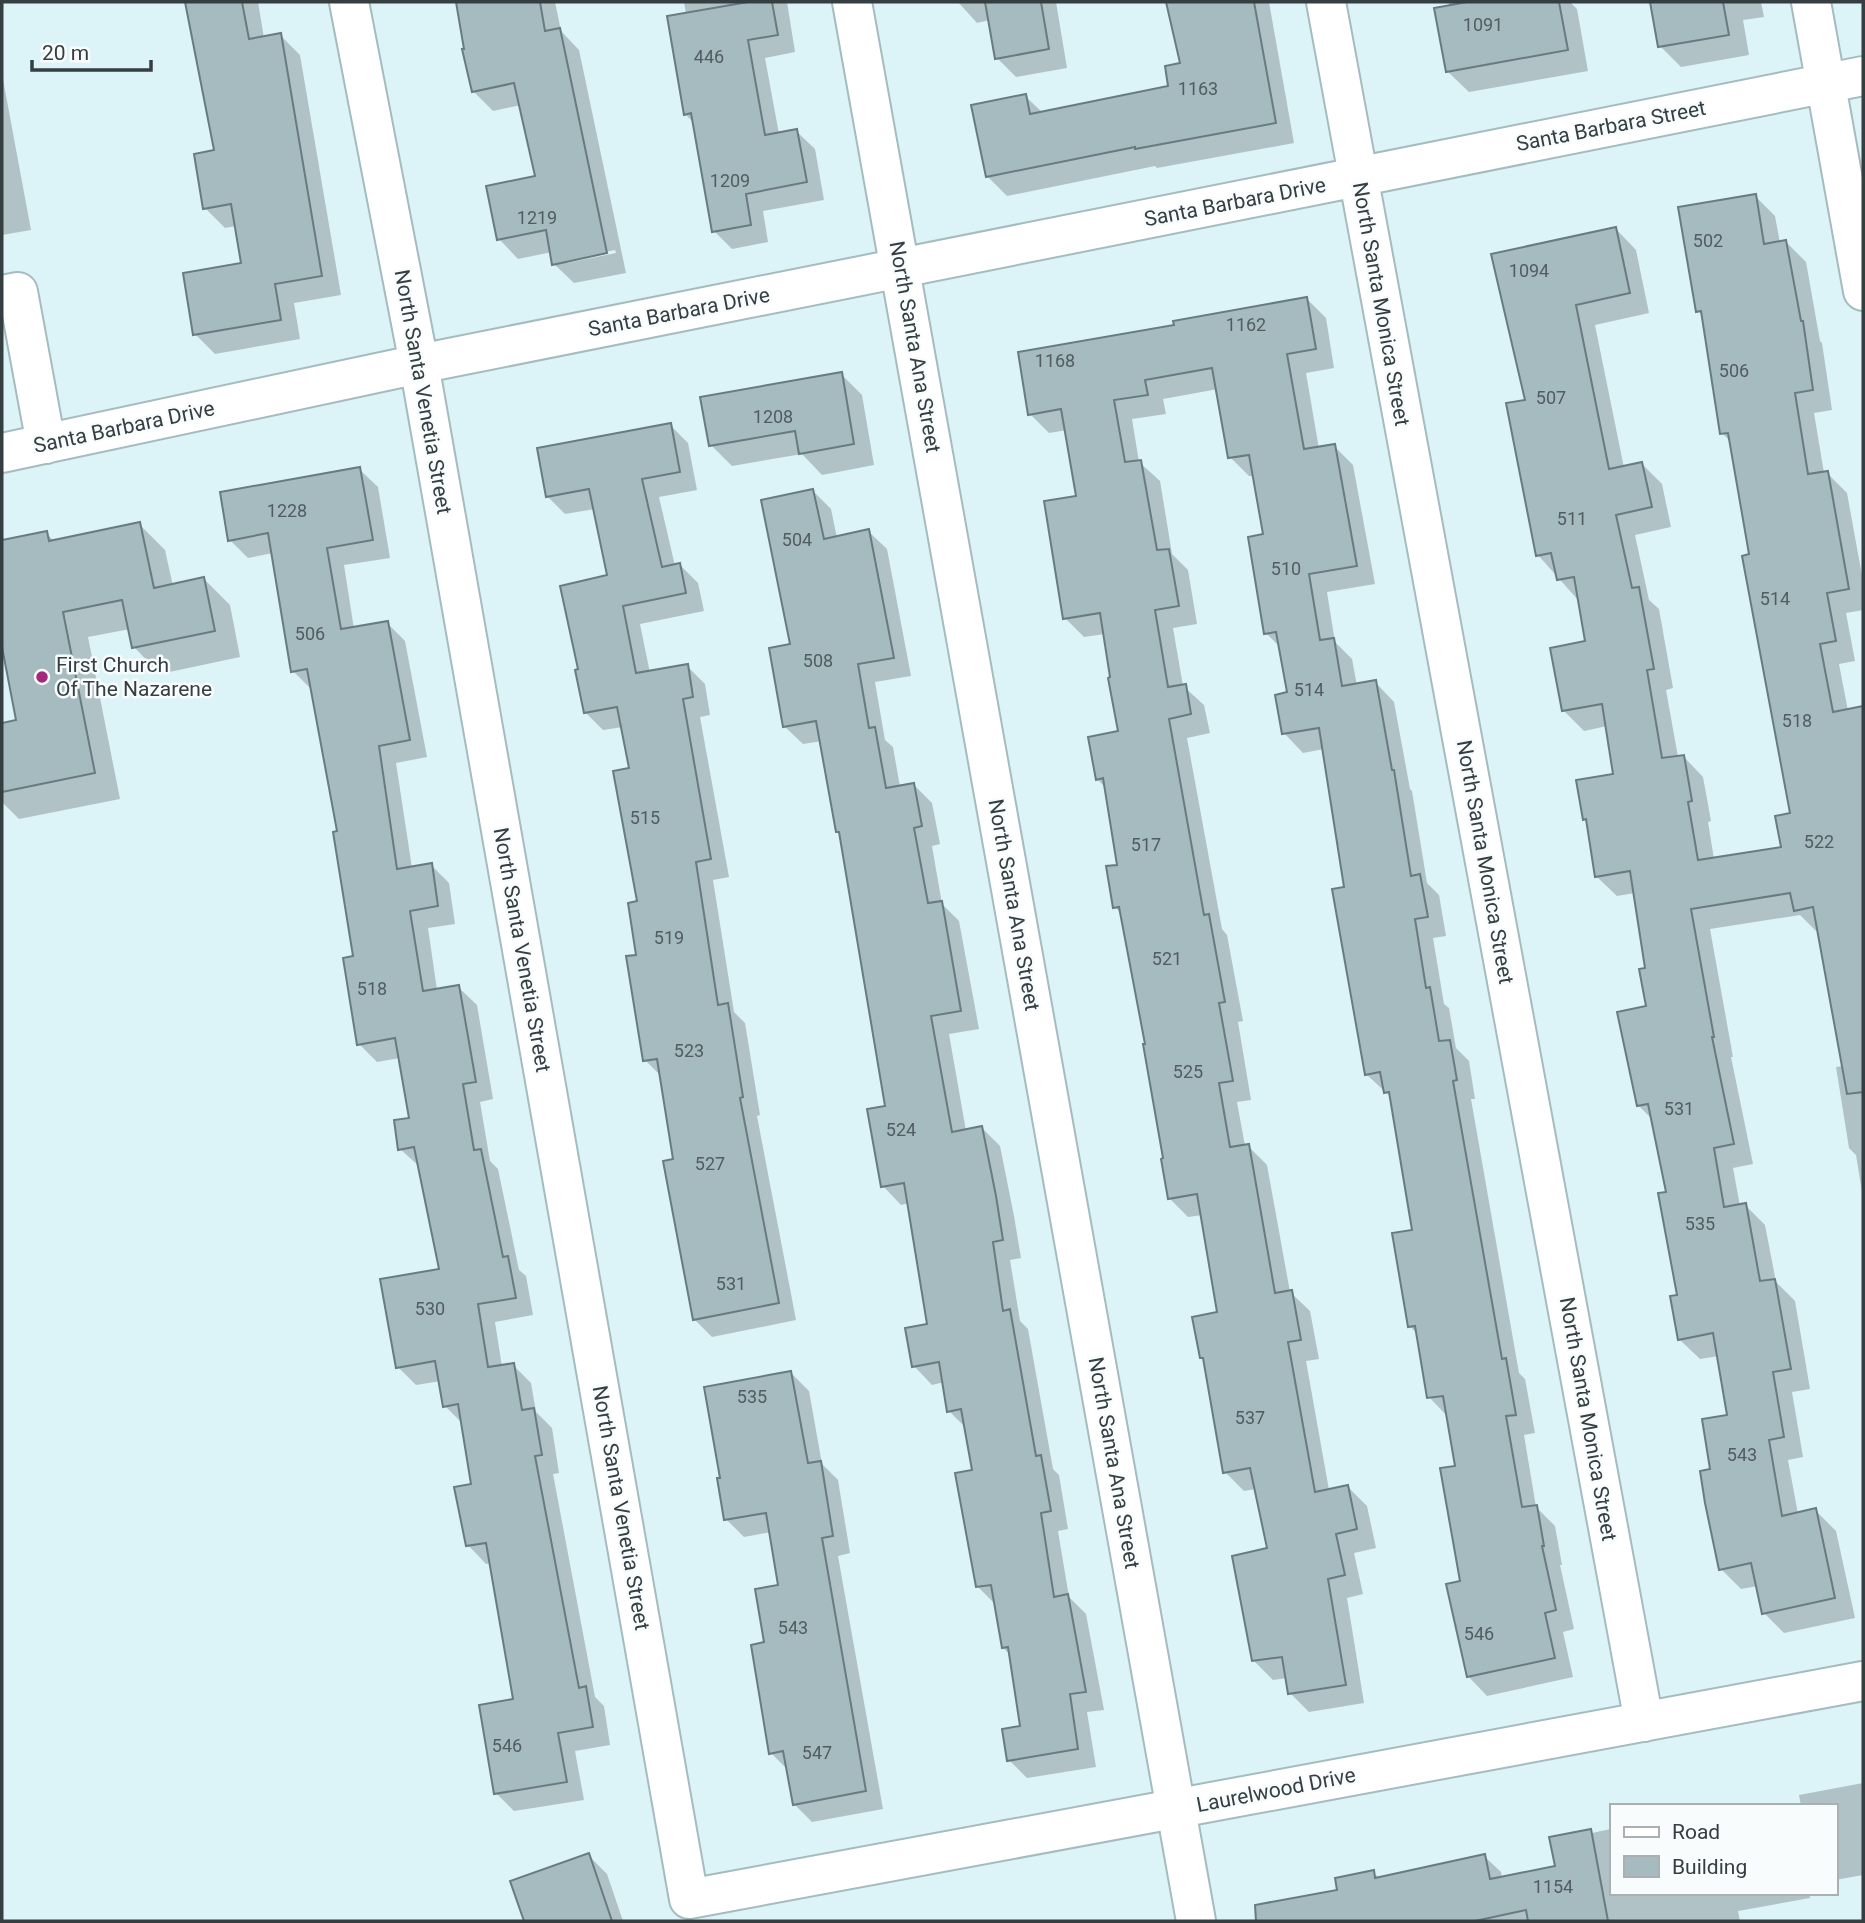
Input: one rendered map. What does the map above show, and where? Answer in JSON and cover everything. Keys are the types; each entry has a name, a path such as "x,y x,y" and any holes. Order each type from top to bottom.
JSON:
{"street":[{"name":"North Santa Venetia Street","path":"349,2 419,363 689,1899"},
{"name":"North Santa Ana Street","path":"852,2 1196,1921"},
{"name":"North Santa Monica Street","path":"1326,2 1644,1722"},
{"path":"1811,2 1863,290"},
{"name":"Santa Barbara Street","path":"1358,178 1863,76"},
{"name":"Santa Barbara Drive","path":"2,453 419,363 1358,178"},
{"path":"2,295 18,292 46,444"},
{"name":"Laurelwood Drive","path":"689,1899 1863,1681"}],"building":[{"path":"185,2 242,2 249,39 281,33 322,276 275,284 281,320 193,335 183,273 241,263 231,204 203,209 194,154 214,150"},
{"path":"456,2 540,2 545,31 560,28 607,253 552,265 546,230 497,240 486,186 535,176 514,83 472,92 462,49"},
{"path":"748,2 772,2 778,35 748,40 765,135 797,129 807,182 746,194 751,225 712,232 691,113 684,115 667,16"},
{"path":"985,2 1041,2 1049,49 995,59"},
{"path":"1166,2 1254,2 1276,123 1135,147 986,177 971,105 1026,94 1030,114 1168,86 1165,66 1180,63"},
{"path":"1467,2 1559,2 1568,50 1446,72 1434,8"},
{"path":"1650,2 1723,2 1729,35 1658,47"},
{"path":"1756,194 1764,244 1786,240 1803,321 1813,390 1795,393 1808,474 1828,471 1849,589 1827,593 1836,641 1820,644 1833,712 1863,706 1863,1092 1847,1094 1813,907 1794,911 1790,893 1691,909 1712,1037 1734,1144 1714,1148 1724,1207 1746,1203 1760,1281 1775,1279 1791,1369 1773,1372 1784,1437 1769,1440 1782,1516 1816,1508 1835,1598 1762,1614 1751,1563 1719,1570 1705,1503 1700,1471 1710,1469 1702,1419 1727,1415 1713,1333 1678,1340 1670,1296 1677,1295 1658,1193 1666,1192 1648,1104 1637,1106 1617,1012 1646,1006 1639,969 1645,968 1630,871 1595,877 1586,819 1583,820 1576,780 1613,774 1602,704 1562,711 1550,648 1585,641 1574,577 1557,580 1551,553 1536,556 1506,403 1525,400 1491,254 1616,227 1630,293 1576,305 1609,469 1642,462 1652,507 1616,515 1632,588 1639,587 1654,669 1647,670 1662,758 1684,755 1692,801 1688,802 1698,860 1781,847 1775,816 1790,813 1742,556 1749,554 1728,433 1720,434 1701,311 1696,312 1678,207"},
{"path":"1307,297 1316,349 1287,354 1304,449 1335,444 1357,566 1309,574 1320,640 1334,638 1342,686 1376,680 1411,876 1420,874 1428,917 1415,919 1426,988 1430,987 1439,1041 1450,1040 1457,1080 1453,1081 1502,1359 1506,1358 1516,1415 1506,1416 1522,1507 1537,1505 1542,1546 1556,1610 1545,1613 1555,1658 1467,1677 1446,1584 1460,1581 1440,1468 1455,1466 1443,1396 1427,1398 1415,1326 1408,1327 1392,1233 1412,1230 1389,1092 1384,1093 1380,1072 1365,1075 1332,889 1344,887 1319,728 1282,734 1275,695 1287,692 1276,632 1264,634 1248,537 1263,534 1249,455 1228,458 1212,368 1145,380 1148,395 1114,400 1125,462 1141,460 1157,550 1169,549 1179,606 1155,610 1168,687 1186,684 1191,714 1169,719 1204,915 1209,914 1225,1002 1219,1003 1233,1081 1219,1083 1230,1147 1249,1144 1275,1293 1292,1290 1301,1340 1288,1342 1315,1492 1348,1485 1357,1529 1336,1534 1345,1575 1328,1579 1346,1685 1288,1694 1282,1657 1252,1661 1232,1556 1267,1548 1250,1468 1223,1473 1203,1358 1200,1358 1192,1317 1217,1312 1197,1194 1168,1199 1145,1044 1119,907 1113,908 1106,866 1117,865 1103,778 1096,780 1088,737 1118,731 1100,613 1063,619 1044,501 1076,496 1061,409 1028,415 1018,352 1174,325 1173,321"},
{"path":"842,372 854,444 799,454 795,431 709,446 700,397"},
{"path":"671,423 680,472 642,479 662,567 680,563 686,593 623,606 636,673 688,664 693,697 683,699 711,859 696,862 718,1005 728,1003 743,1097 740,1098 779,1303 693,1320 663,1161 673,1159 657,1059 643,1061 626,956 636,955 628,903 637,901 613,771 629,768 617,707 584,713 575,670 578,669 560,586 607,575 589,489 546,497 537,448"},
{"path":"360,467 373,540 327,548 341,629 388,621 410,740 379,746 397,869 432,863 438,906 410,911 423,991 459,985 476,1082 463,1084 474,1150 481,1149 503,1257 508,1256 516,1298 478,1304 488,1367 514,1363 522,1410 534,1408 542,1455 535,1456 579,1688 586,1686 593,1727 558,1733 567,1782 494,1794 479,1705 513,1699 486,1543 466,1546 454,1487 471,1484 458,1404 443,1407 435,1361 396,1368 380,1279 439,1269 414,1147 398,1150 394,1120 409,1118 395,1038 357,1045 343,958 353,956 333,832 337,831 307,669 291,672 268,533 228,541 220,492"},
{"path":"813,489 824,539 869,529 894,658 858,664 869,728 875,727 886,788 914,783 922,826 914,828 928,903 942,901 961,1011 931,1016 952,1132 982,1126 1003,1240 993,1242 1003,1311 1010,1309 1036,1456 1041,1455 1051,1511 1041,1513 1054,1597 1068,1594 1086,1692 1070,1694 1078,1749 1007,1761 1002,1729 1020,1726 1008,1647 1002,1648 991,1585 976,1587 955,1473 972,1470 961,1409 947,1412 939,1362 912,1367 905,1328 927,1324 904,1183 881,1187 867,1109 885,1106 839,832 836,832 816,721 783,727 769,648 790,644 761,500"},
{"path":"140,522 154,588 204,577 215,631 132,648 122,600 63,612 95,773 2,792 2,723 16,720 2,647 2,540 47,531 49,541"},
{"path":"791,1371 808,1463 821,1461 833,1536 822,1538 866,1791 793,1805 783,1751 769,1754 751,1645 764,1642 755,1589 778,1585 766,1513 724,1520 717,1478 720,1478 704,1387"},
{"path":"1591,1829 1608,1921 1528,1921 1526,1910 1475,1921 1256,1921 1255,1905 1337,1890 1335,1878 1374,1870 1375,1878 1485,1854 1490,1879 1555,1866 1549,1837"},
{"path":"589,1853 612,1921 524,1921 510,1881"}],"place":[{"name":"First Church Of The Nazarene","path":"42,677"}]}
